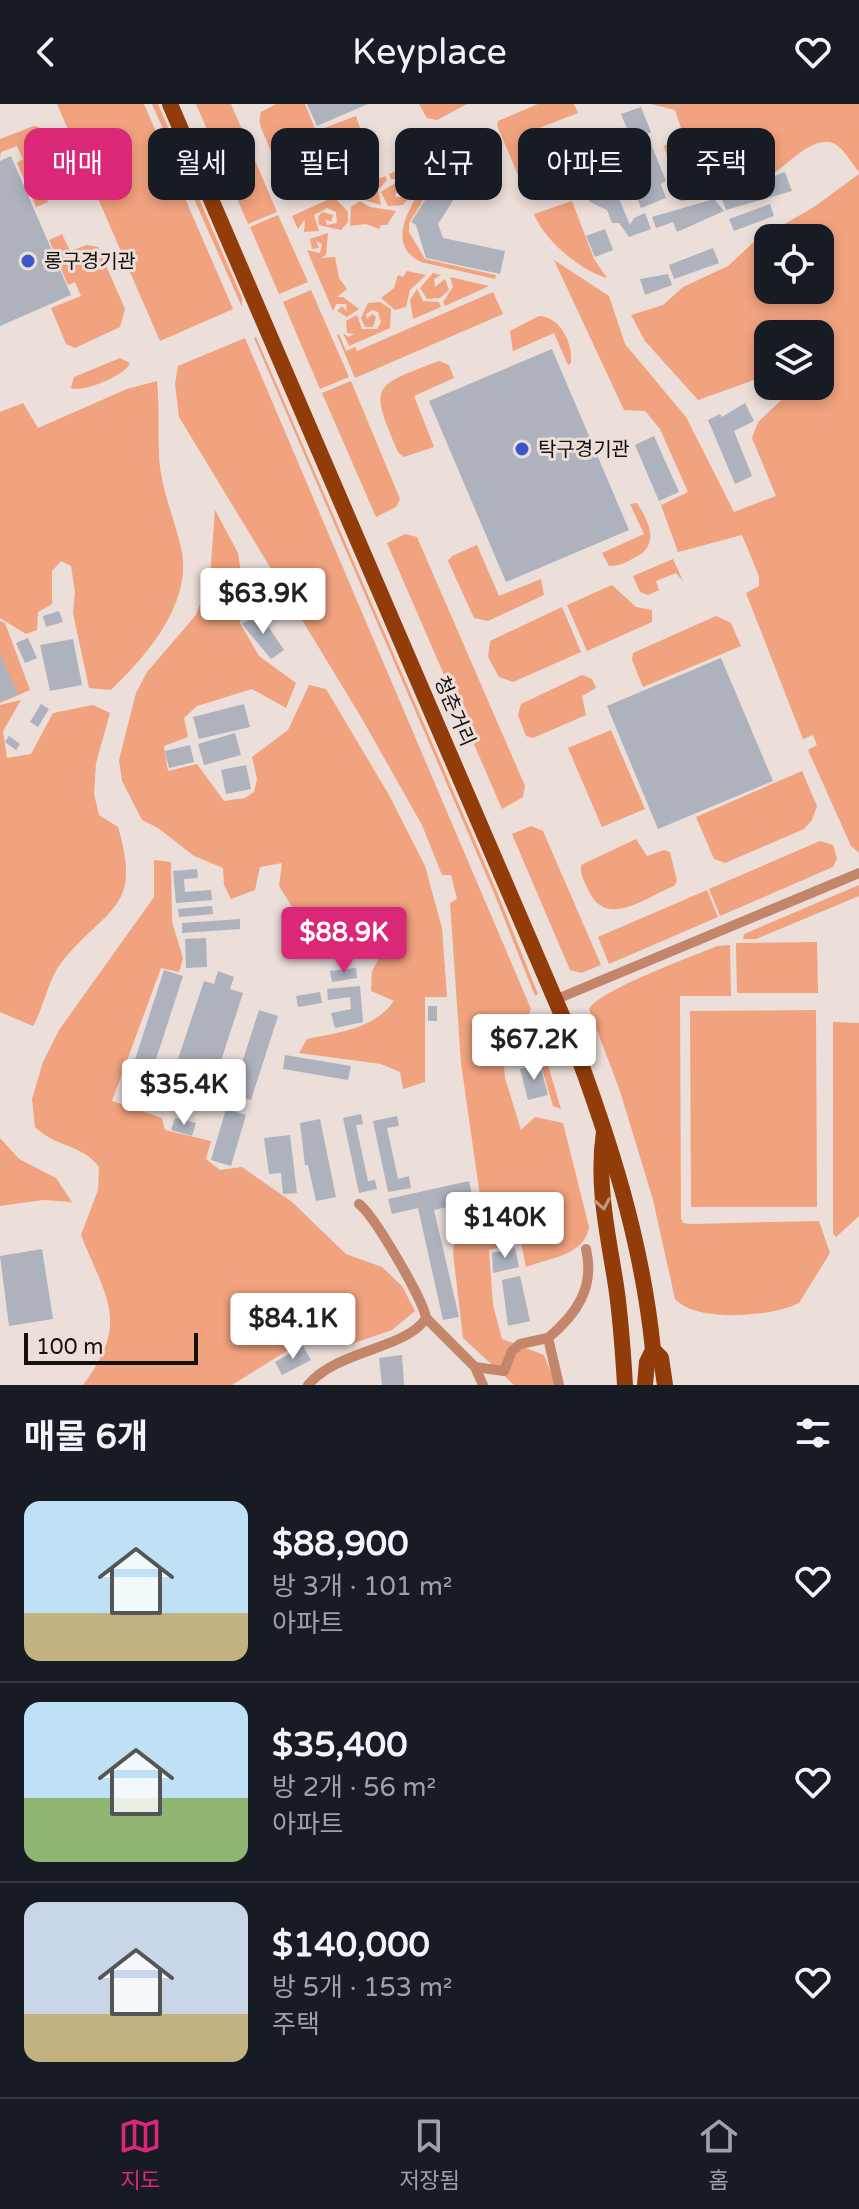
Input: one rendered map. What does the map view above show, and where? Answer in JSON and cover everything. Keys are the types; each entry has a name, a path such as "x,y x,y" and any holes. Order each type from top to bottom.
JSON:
{"main road":[{"name":"청춘거리","path":"170,104 557,999 605,1127 636,1242 665,1385"},
{"path":"605,1127 600,1180 616,1289 625,1385"},
{"name":"청춘거리","path":"645,1385 647,1362 657,1357"}],"street":[{"path":"557,999 859,873"},
{"path":"359,1204 372,1215 426,1318 475,1367 483,1385"},
{"path":"475,1367 504,1371 512,1351 520,1344 548,1338 573,1313 586,1292 591,1269 586,1249"},
{"path":"308,1385 326,1367 400,1338 419,1328 426,1318"},
{"path":"548,1338 559,1385"}],"shaded area":[{"path":"57,104 144,104 154,128 148,128 148,200 186,200 233,309 160,341 99,200 132,200 132,128 67,128"},
{"path":"152,104 158,104 168,128 163,128"},
{"path":"196,104 231,104 241,128 206,128"},
{"path":"276,104 305,104 315,128 271,128 271,151 260,124 261,112"},
{"path":"419,104 467,104 437,120 427,118"},
{"path":"538,104 574,104 578,113 539,128 518,128 518,175 498,121"},
{"path":"651,104 859,104 859,172 838,146 821,142 805,149 775,172 775,128 681,128 675,110"},
{"path":"356,116 360,128 324,128"},
{"path":"24,130 24,179 17,163 23,159 17,146 1,152 0,158 0,139"},
{"path":"255,160 277,212 248,224 238,200 255,200"},
{"path":"859,174 859,853 851,846 808,750 817,745 813,735 803,739 746,593 759,586 759,576 742,535 678,552 661,505 688,492 660,429 645,411 624,410 554,260 609,296 625,344 686,417 734,512 776,496 752,438 758,422 781,400 834,400 834,320 754,320 754,380 698,400 645,341 631,315 663,305 683,287 728,266 754,242 754,304 834,304 834,224 784,224"},
{"path":"385,176 387,180 379,189 379,178"},
{"path":"395,183 395,200 407,200 403,205 388,206 381,192"},
{"path":"379,195 381,205 364,200 379,200"},
{"path":"33,200 47,200 48,202 36,207"},
{"path":"195,200 200,200 242,298 242,307"},
{"path":"327,200 337,200 348,212 348,222 341,230 319,225 318,217 322,212 333,215 331,222 325,219 327,225 337,223 336,212 327,208 314,215 319,231 304,232 305,219 298,229 292,216"},
{"path":"415,200 423,200 409,223 409,232 425,259 496,275 495,279 421,262 408,252 403,240 409,211"},
{"path":"360,201 370,207 396,211 387,225 381,225 379,229 366,224 350,226 351,207"},
{"path":"572,201 594,259 607,278 586,269 564,253 546,234 534,214"},
{"path":"278,215 308,282 279,294 250,227"},
{"path":"328,233 326,255 321,258 335,257 339,278 347,289 337,297 343,297 359,309 347,317 337,311 342,306 347,312 346,304 336,304 333,311 307,250 320,253 322,244 316,241 319,248 312,249 310,239"},
{"path":"62,234 70,251 87,245 98,247 125,309 120,327 75,348 66,344 51,308 81,296 75,282 68,285 49,240"},
{"path":"407,271 426,275 410,290 406,307 395,310 381,298 394,288 398,275 403,277"},
{"path":"433,273 441,275 434,279 435,287 445,279 449,290 440,298 427,299 420,288"},
{"path":"450,277 489,286 445,306 443,302 453,287"},
{"path":"417,289 423,301 439,302 441,307 413,319 410,300"},
{"path":"311,290 349,377 320,389 283,302"},
{"path":"493,292 503,314 355,378 337,335 346,351 355,347 357,351"},
{"path":"380,302 391,309 390,328 349,346 343,333 348,337 355,334 347,333 346,321 357,315 362,329 377,329 381,322 378,312 372,310 366,314 367,319 372,314 376,317 373,327 365,327 361,318 368,303"},
{"path":"539,316 554,321 564,333 571,356 568,365 554,333 513,351 510,331"},
{"path":"256,337 497,892 538,994 535,996 494,893"},
{"path":"245,338 531,1009 522,1030 504,1038 502,1043 505,1078 521,1130 535,1117 563,1123 589,1227 581,1244 574,1250 526,1267 521,1242 489,1250 493,1305 502,1339 544,1355 556,1385 514,1385 463,1338 453,1253 455,1231 484,1224 461,1063 450,903 457,899 451,875 442,875 422,825 361,717 179,417 175,384 178,366"},
{"path":"120,358 130,363 113,378 85,388 71,388 74,377"},
{"path":"439,361 449,365 454,378 414,396 434,447 404,457 398,452 383,413 380,401 382,391 400,377"},
{"path":"157,381 160,468 182,552 180,591 163,628 138,662 111,690 89,688 73,613 75,592 71,566 61,561 52,571 52,604 38,612 37,630 26,634 0,618 0,412 23,403 38,428 127,389"},
{"path":"351,381 400,499 396,507 376,517 322,393"},
{"path":"637,503 649,526 650,541 642,553 619,565 609,566 602,553 644,534 630,504"},
{"path":"215,510 238,553 243,586 240,623 259,656 296,683 286,708 252,689 197,706 184,718 188,737 164,746 168,771 197,764 224,801 245,798 254,792 257,779 252,757 288,730 309,685 326,689 389,795 425,866 442,928 447,997 425,997 425,1082 403,1089 400,1072 381,1064 299,1053 307,1039 366,1023 377,1018 394,1001 371,991 372,971 381,955 315,920 304,926 279,886 282,863 260,867 255,890 231,899 224,885 223,868 194,856 158,828 142,820 122,781 119,760 136,693 147,672 196,615 210,577"},
{"path":"405,534 417,537 525,786 523,797 502,809 387,543"},
{"path":"477,545 499,596 541,579 544,595 488,621 474,618 448,561 452,556"},
{"path":"673,559 683,581 676,573 656,581 659,590 648,595 640,592 633,576"},
{"path":"612,585 636,607 652,610 652,622 587,651 567,605"},
{"path":"562,607 581,652 513,682 499,677 488,657 490,641"},
{"path":"716,616 731,623 741,646 643,687 632,660 633,653"},
{"path":"0,621 5,623 30,690 0,703"},
{"path":"582,675 592,679 596,688 582,696 586,715 533,738 526,736 518,715 521,704"},
{"path":"21,700 3,731 7,758 31,754 53,713 93,705 110,713 96,763 94,794 99,815 118,827 126,876 116,905 61,963 33,1026 0,1012 0,705"},
{"path":"611,730 645,809 602,827 568,748"},
{"path":"802,771 817,806 812,820 804,829 725,863 714,859 696,817"},
{"path":"531,826 543,831 601,965 581,973 570,970 512,834"},
{"path":"636,839 647,856 664,850 670,852 677,881 674,886 638,903 615,909 604,908 588,889 581,865"},
{"path":"820,841 833,845 837,858 833,867 720,916 709,889"},
{"path":"154,860 171,862 172,922 183,958 179,972 161,968 112,1101 162,1118 165,1130 211,1141 206,1159 220,1170 242,1167 292,1202 346,1254 382,1267 402,1286 415,1311 392,1330 351,1344 304,1340 232,1385 83,1385 106,1345 110,1327 105,1295 81,1235 98,1190 99,1167 85,1154 52,1139 35,1127 32,1099 43,1062 59,1030 154,897"},
{"path":"859,885 859,896 756,939 743,939 744,934"},
{"path":"707,890 718,917 609,964 598,937"},
{"path":"817,942 818,993 737,993 736,943"},
{"path":"730,945 731,996 680,996 681,1219 683,1223 692,1224 819,1221 830,1253 799,1303 771,1312 717,1315 685,1307 675,1299 653,1200 620,1091 589,1009 596,1001 648,974 717,946"},
{"path":"816,1010 817,1207 691,1207 690,1011"},
{"path":"833,1022 859,1023 859,1216 836,1237 833,1233"},
{"path":"536,1025 561,1109 553,1106 532,1034"},
{"path":"0,1138 19,1159 56,1178 72,1202 43,1200 0,1206"}],"building":[{"path":"307,104 368,104 317,126"},
{"path":"641,107 649,128 627,128 621,114"},
{"path":"651,144 666,181 661,184 666,198 641,208 638,200 651,200"},
{"name":"롱구경기관","path":"11,156 24,186 24,200 30,200 71,295 0,326 0,161"},
{"path":"785,172 792,191 775,196 775,176"},
{"path":"425,200 453,200 438,224 443,238 505,251 500,274 426,258 416,225 411,222"},
{"path":"620,200 630,225 634,218 645,213 651,229 629,237 619,223 612,223 607,210 590,202"},
{"path":"711,200 715,200 724,211 677,232 673,222 656,228 652,217"},
{"path":"722,200 761,200 726,210"},
{"path":"770,204 774,216 734,231 729,219"},
{"path":"605,229 613,250 595,257 586,236"},
{"path":"713,248 719,263 674,279 669,265"},
{"path":"668,274 672,285 645,295 640,279"},
{"name":"탁구경기관","path":"552,349 629,530 506,582 429,401"},
{"path":"745,403 754,421 734,431 752,476 735,484 708,420 720,414 722,417"},
{"path":"654,436 679,492 659,501 635,445"},
{"path":"59,611 63,622 46,627 43,616"},
{"path":"259,613 284,650 271,659 242,624"},
{"path":"28,638 37,658 25,663 16,643"},
{"path":"73,639 82,685 50,691 40,645"},
{"path":"0,654 18,694 0,702"},
{"path":"721,658 773,781 658,829 607,706"},
{"path":"41,704 49,709 38,727 30,722"},
{"path":"244,704 250,727 199,739 193,717"},
{"path":"235,733 241,755 204,765 198,744"},
{"path":"9,736 20,744 16,750 5,742"},
{"path":"190,745 194,762 169,768 165,751"},
{"path":"246,765 251,789 226,794 221,770"},
{"path":"197,869 198,878 184,879 185,892 211,890 212,900 176,903 173,871"},
{"path":"212,906 213,914 179,917 178,909"},
{"path":"240,919 240,929 182,933 182,923"},
{"path":"206,938 207,967 186,968 185,939"},
{"path":"319,940 325,940 325,950 298,951 298,944 319,943"},
{"path":"354,940 354,948 329,948 328,941"},
{"path":"356,968 357,978 332,982 330,971"},
{"path":"164,970 183,976 148,1084 129,1078"},
{"path":"218,971 234,977 230,989 243,993 206,1107 173,1096 175,1091 168,1089 204,981 214,984"},
{"path":"360,986 363,1022 335,1028 331,1013 351,1009 350,997 328,1000 327,989"},
{"path":"320,992 322,1003 298,1007 296,996"},
{"path":"428,1006 437,1006 437,1021 428,1021"},
{"path":"259,1010 278,1016 251,1100 232,1094"},
{"path":"285,1055 351,1066 348,1080 283,1069"},
{"path":"540,1064 548,1095 528,1100 520,1069"},
{"path":"226,1109 246,1115 231,1166 211,1160"},
{"path":"361,1114 363,1124 356,1125 368,1181 375,1180 377,1189 359,1193 343,1118"},
{"path":"397,1116 399,1126 387,1128 398,1179 409,1176 411,1188 388,1192 373,1121"},
{"path":"175,1118 196,1123 192,1136 171,1130"},
{"path":"320,1119 336,1197 316,1201 308,1165 305,1165 300,1123"},
{"path":"290,1135 297,1193 283,1194 281,1173 269,1174 264,1138"},
{"path":"469,1181 478,1221 464,1224 460,1204 434,1210 459,1317 443,1320 418,1208 392,1214 388,1199"},
{"path":"515,1248 519,1267 493,1273 492,1253"},
{"path":"42,1249 53,1319 9,1326 0,1256"},
{"path":"520,1276 530,1321 508,1326 502,1280"},
{"path":"303,1346 311,1360 282,1375 275,1362"},
{"path":"402,1355 404,1385 382,1385 379,1358"}],"place":[{"name":"롱구경기관","path":"28,261"},
{"name":"탁구경기관","path":"522,449"}]}
